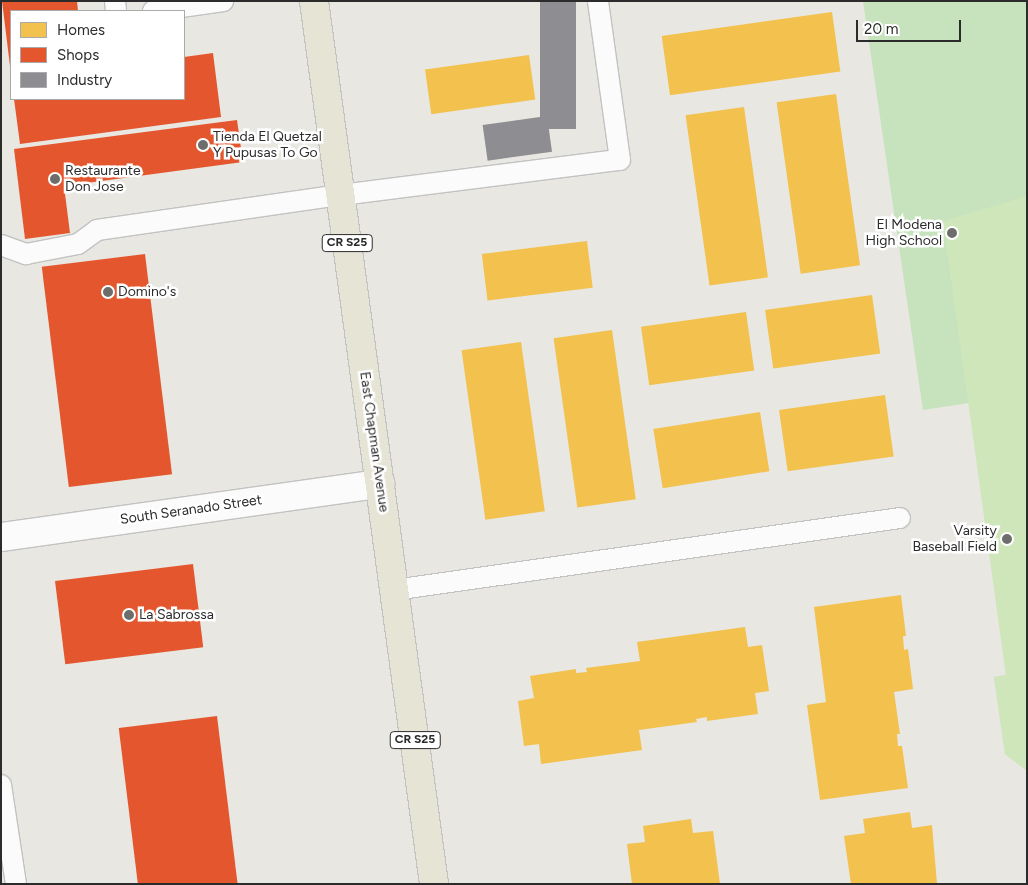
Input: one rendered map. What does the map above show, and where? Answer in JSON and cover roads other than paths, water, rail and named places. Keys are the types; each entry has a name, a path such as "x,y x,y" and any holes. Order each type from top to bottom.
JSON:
{"main road":[{"name":"East Chapman Avenue","path":"314,1 434,884"}],"street":[{"name":"South Seranado Street","path":"1,537 380,484"}],"lane":[{"path":"160,10 223,1"},
{"path":"1,245 26,254 78,244 97,230 341,195 620,160 598,1"},
{"path":"394,590 900,518"},
{"path":"1,785 16,884"}],"place":[{"name":"Tienda El Quetzal Y Pupusas To Go","path":"203,145"},
{"name":"Restaurante Don Jose","path":"55,179"},
{"name":"El Modena High School","path":"952,233"},
{"name":"Domino's","path":"108,292"},
{"name":"Varsity Baseball Field","path":"1007,539"},
{"name":"La Sabrossa","path":"129,615"}]}
